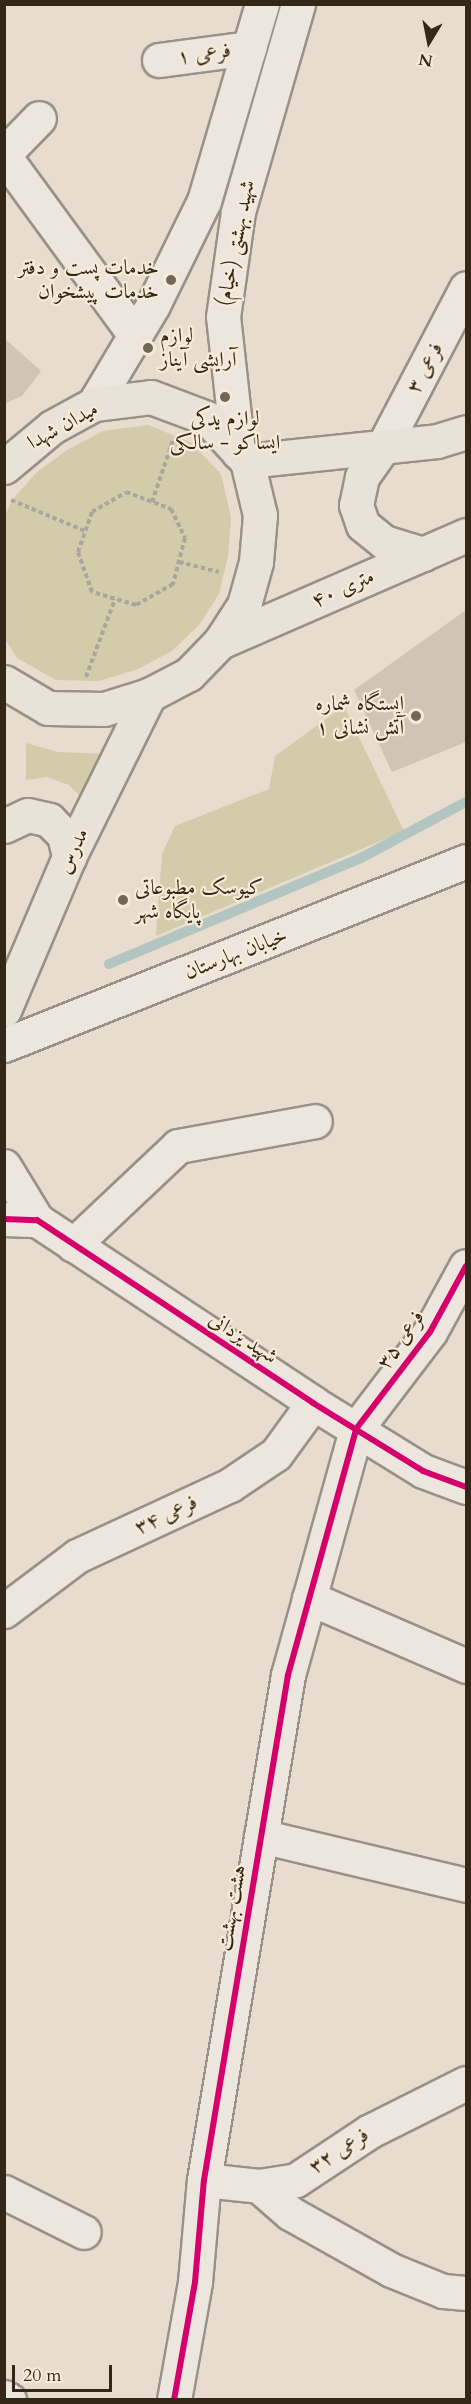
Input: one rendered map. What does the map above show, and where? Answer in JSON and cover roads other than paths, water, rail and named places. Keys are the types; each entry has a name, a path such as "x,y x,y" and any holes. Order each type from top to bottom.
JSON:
{"main road":[{"name":"میدان شهدا","path":"4,466 52,427 94,404 151,397 207,418 242,457 260,515 251,580 244,605 220,642 189,674 149,695 104,709 48,708 4,682"},
{"path":"242,457 437,441 466,432"},
{"path":"383,447 362,477 356,506 363,525 384,542 423,554"},
{"name":"۴۰ متری","path":"220,642 466,535"},
{"name":"مدرس","path":"4,1010 69,857 149,695"},
{"path":"4,826 28,815 49,820 64,835 69,857"}],"street":[{"name":"شهید بهشتی (خیام)","path":"94,404 135,335 204,201 262,4"},
{"name":"شهید بهشتی (خیام)","path":"242,457 223,316 238,212 298,4"},
{"name":"فرعی ۱","path":"159,60 249,48"},
{"path":"39,118 4,155 135,335"},
{"name":"فرعی ۳","path":"383,447 466,288"},
{"name":"خیابان بهارستان","path":"4,1045 466,861"},
{"path":"74,1245 178,1146 315,1121"},
{"path":"4,1166 37,1220"},
{"path":"4,1220 37,1220"},
{"name":"شهید یزدانی","path":"37,1220 313,1403 423,1471 466,1487"},
{"name":"فرعی ۳۵","path":"356,1429 430,1332 455,1311 466,1266"},
{"name":"فرعی ۳۴","path":"4,1611 77,1556 230,1485 276,1454 313,1403"},
{"name":"هشت بهشت","path":"174,2400 195,2282 204,2180 288,1675 356,1429"},
{"path":"309,1598 466,1666"},
{"path":"261,1836 466,1885"},
{"name":"فرعی ۳۲","path":"204,2180 259,2186 296,2180 370,2131 466,2083"},
{"path":"259,2186 290,2213 391,2270 442,2291 466,2293"},
{"path":"4,2192 84,2232"},
{"path":"4,2397 9,2400"}],"waterway":[{"path":"109,964 361,858 466,802"}],"place":[{"name":"خدمات پست و دفتر خدمات پیشخوان","path":"171,280"},
{"name":"لوازم آرایشی آیناز","path":"148,348"},
{"name":"لوازم یدکی ایساکو - سالکی","path":"225,397"},
{"name":"ایستگاه شماره ۱ آتش نشانی","path":"416,716"},
{"name":"کیوسک مطبوعاتی پایگاه شهر","path":"123,900"}]}
